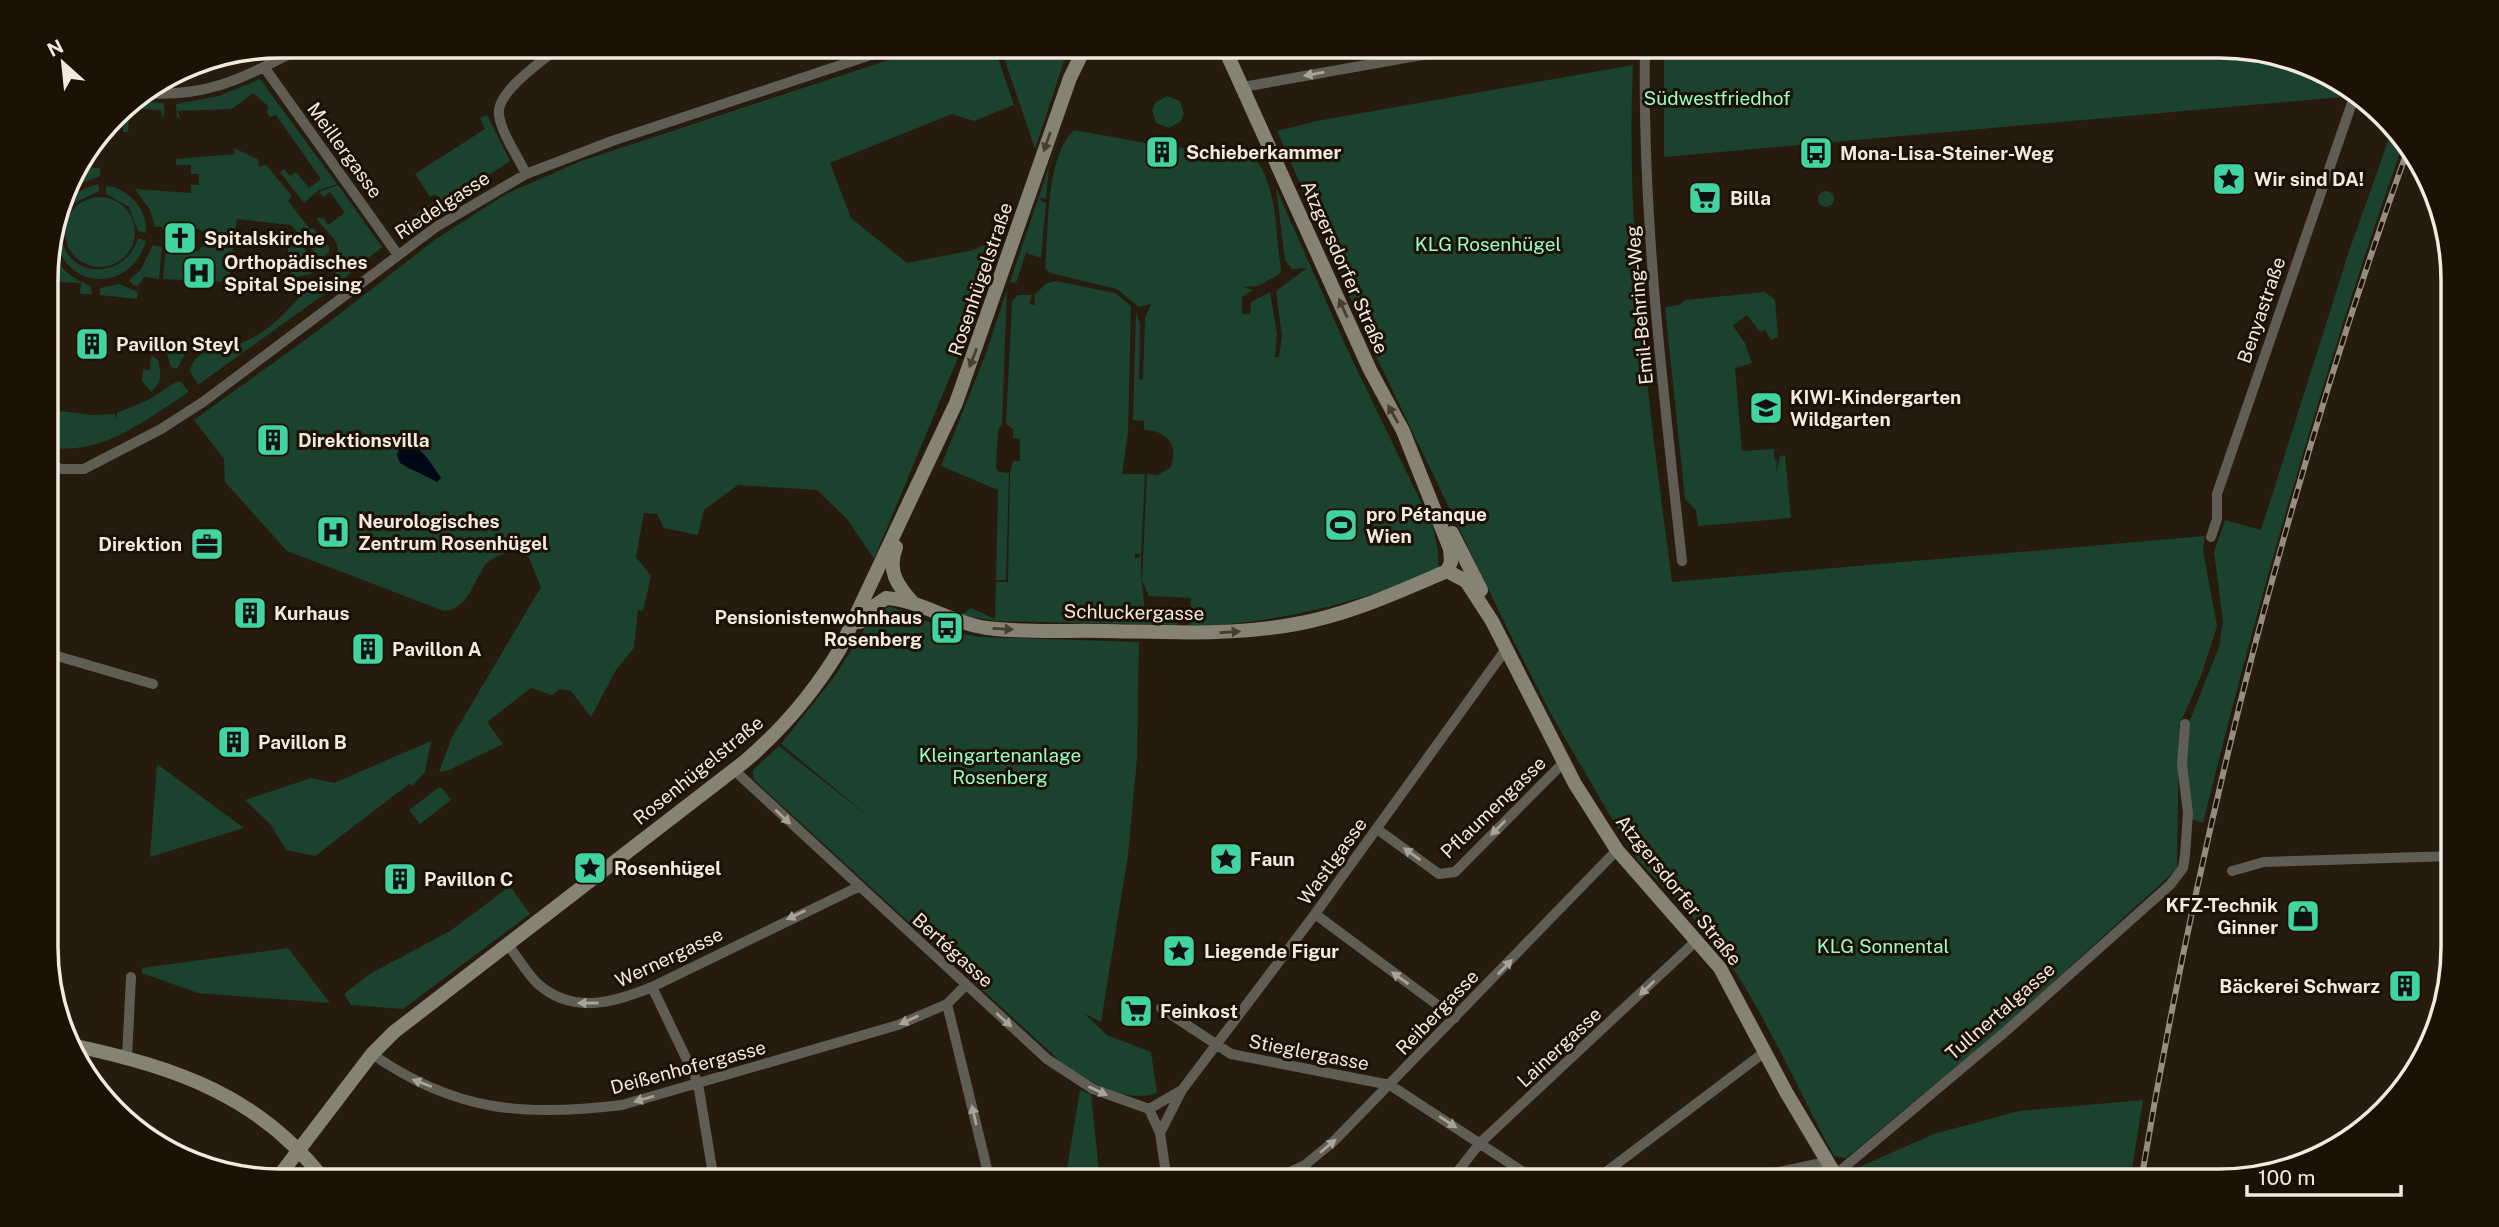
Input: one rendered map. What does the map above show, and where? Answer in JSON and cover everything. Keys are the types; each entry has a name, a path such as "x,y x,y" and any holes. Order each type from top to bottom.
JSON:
{"main road":[{"name":"Rosenhügelstraße","path":"285,1169 372,1055 403,1024 734,770 777,732 810,695 840,649 915,485 923,478 977,349 1070,78 1080,58"},
{"name":"Atzgersdorfer Straße","path":"1229,58 1433,503 1450,549 1451,562 1447,571 1466,582 1492,621"},
{"path":"914,604 895,579 892,557 923,478"},
{"name":"Atzgersdorfer Straße","path":"1433,503 1442,513 1471,570 1492,621 1564,762 1617,850 1720,968 1831,1169"},
{"name":"Schluckergasse","path":"840,649 877,602 886,598 914,604 949,620 999,629 1228,633 1296,624 1329,616 1389,596 1447,571"},
{"path":"83,1047 127,1057 209,1085 236,1099 299,1150 315,1169"}],"street":[{"path":"161,93 211,90 281,58"},
{"path":"526,174 501,121 499,104 509,90 548,58"},
{"name":"Riedelgasse","path":"58,468 84,469 161,429 214,394 398,255 476,202 526,174 612,141 864,58"},
{"path":"1243,87 1409,58"},
{"name":"Emil-Behring-Weg","path":"1645,58 1646,182 1654,310 1682,561"},
{"name":"Meillergasse","path":"264,66 398,255"},
{"name":"Benyastraße","path":"2211,537 2217,519 2217,494 2352,103"},
{"name":"Wastlgasse","path":"1160,1133 1182,1090 1315,914 1506,649"},
{"path":"58,656 153,684"},
{"name":"Tullnertalgasse","path":"1847,1169 2169,885 2183,868 2188,813 2182,765 2185,724"},
{"name":"Pflaumengasse","path":"1377,828 1439,874 1455,872 1564,762"},
{"name":"Bertégasse","path":"734,770 858,887 1071,1077 1112,1097 1149,1109"},
{"name":"Reibergasse","path":"1296,1169 1335,1141 1617,850"},
{"path":"2232,870 2264,862 2441,856"},
{"name":"Wernergasse","path":"507,944 536,982 570,1003 594,1004 621,1000 858,887"},
{"path":"1315,914 1455,1018"},
{"name":"Lainergasse","path":"1459,1169 1480,1143 1696,941"},
{"path":"127,1057 131,977"},
{"name":"Deißenhofergasse","path":"372,1055 404,1076 439,1090 463,1099 521,1112 622,1105 898,1025 947,1004 967,985"},
{"path":"652,987 698,1083 712,1169"},
{"path":"947,1004 987,1169"},
{"name":"Stieglergasse","path":"1161,1008 1230,1054 1390,1085 1519,1169"},
{"path":"1610,1169 1766,1051"},
{"name":"Wastlgasse","path":"1149,1109 1182,1090"},
{"path":"1149,1109 1160,1133 1165,1169"},
{"path":"1790,1169 1826,1161"}],"green space":[{"path":"894,58 998,58 1014,105 974,121 952,114 830,163 851,218 907,263 974,250 1000,237 963,346 874,559 847,519 817,490 738,485 704,510 698,535 664,528 657,514 644,513 636,557 651,576 643,611 638,610 634,648 616,670 591,717 571,691 560,689 552,695 531,688 487,722 503,744 449,770 439,772 452,737 541,587 528,556 516,549 492,559 481,571 465,600 444,611 287,551 225,482 224,459 194,420 320,329 436,239 506,194 581,161","holes":["415,445 441,477 430,477 407,468"]},
{"path":"1004,58 1065,58 1035,149"},
{"name":"Südwestfriedhof","path":"1664,58 2233,58 2290,70 2343,95 2342,97 1664,157"},
{"name":"KLG Rosenhügel","path":"1633,65 1631,129 1636,259 1648,389 1672,582 2205,536 2203,550 2217,626 2201,676 2179,726 2177,869 2005,1026 1846,1158 1834,1156 1770,1031 1727,959 1638,860 1628,845 1633,841 1630,836 1623,838 1551,714 1374,352 1277,131 1317,121"},
{"path":"260,79 337,184 319,190 304,203 280,172 284,169 290,176 296,172 309,188 321,179 276,115 270,117 267,113 268,106 253,93 232,109 178,111 180,119 177,117 176,104 219,96"},
{"path":"1167,96 1180,101 1184,114 1180,122 1169,128 1156,123 1152,110 1156,102"},
{"path":"148,102 164,103 162,118 161,110 139,109"},
{"path":"487,115 510,161 403,232 399,226 438,199 435,194 430,197 415,174 485,129 480,118"},
{"path":"129,117 128,132 123,132 123,123"},
{"path":"1063,125 1049,169 1046,199 1040,200 1046,203 1041,258 1026,253 1016,283 1010,282"},
{"path":"1074,130 1151,144 1150,157 1173,161 1175,147 1254,157 1268,182 1272,196 1281,270 1280,274 1258,286 1243,287 1253,290 1242,297 1242,314 1250,314 1251,302 1270,292 1277,334 1275,357 1279,357 1282,336 1276,291 1307,268 1292,269 1285,260 1276,188 1349,353 1433,527 1438,551 1438,572 1315,610 1221,624 1187,626 1190,622 1191,598 1149,596 1142,580 1147,474 1157,475 1170,468 1173,460 1172,446 1165,436 1144,430 1144,421 1133,420 1136,312 1140,324 1139,379 1143,380 1145,318 1151,304 1139,307 1117,289 1050,273 1045,268 1053,176 1065,142"},
{"path":"2389,137 2400,152 2347,310 2295,480 2203,823 2191,819 2185,761 2186,730 2219,647 2223,621 2214,552 2225,520 2261,530 2349,251"},
{"path":"234,148 259,160 258,167 266,165 292,196 288,201 310,229 313,228 329,247 329,252 323,257 317,255 291,225 237,219 229,282 163,279 165,254 168,254 169,249 198,251 205,244 206,235 192,227 164,225 163,231 162,227 155,227 150,210 135,189 191,193 191,185 199,185 199,174 191,174 191,165 176,165 176,159 235,154"},
{"path":"89,168 100,168 100,176 80,184"},
{"path":"98,184 100,191 74,203 69,212 75,195"},
{"path":"338,185 382,247 341,281 333,269 337,247 316,218 323,218 328,225 345,213 330,192 323,197 319,192"},
{"path":"106,186 122,191 135,202 144,217 146,233 138,231 129,207 106,194"},
{"path":"1826,191 1832,193 1832,205 1826,207 1820,205 1818,199 1820,193"},
{"path":"100,197 125,207 135,232 125,257 100,267 75,257 65,232 75,207"},
{"path":"278,230 290,234 306,250 314,269 311,274 286,279 291,273 293,256 288,255 288,236"},
{"path":"62,237 73,260 84,267 96,269 109,268 121,262 131,252 138,238 146,241 138,259 126,271 111,278 96,279 81,275 69,266 60,252"},
{"path":"153,245 162,247 159,279 144,277 138,286 133,285 129,280 141,269"},
{"path":"59,262 72,276 91,286 92,294 80,294 81,283 58,282"},
{"path":"318,278 327,279 334,287 198,385 190,371 197,357 209,351 239,344 264,331"},
{"path":"1056,281 1115,293 1131,306 1128,433 1122,474 1145,474 1141,555 1135,553 1135,559 1141,556 1145,621 1178,623 1177,625 996,621 961,615 971,608 995,619 996,582 1008,582 1010,473 1013,461 1020,461 1020,439 1013,438 1013,429 1006,424 1012,301 1018,295 1032,295 1029,304 1035,305 1034,295 1047,283"},
{"path":"119,284 138,292 137,299 100,295 100,288"},
{"path":"1007,289 1002,425 998,430 996,468 999,472 1009,473 1006,580 996,580 998,490 941,466 985,356"},
{"path":"1765,292 1775,300 1778,337 1771,340 1765,330 1760,332 1747,315 1733,326 1745,343 1752,363 1735,368 1742,451 1774,449 1774,459 1777,460 1776,474 1780,456 1785,455 1791,518 1698,526 1696,510 1685,499 1665,307 1679,305 1685,300"},
{"path":"169,344 185,345 188,348 177,369 171,367 165,348"},
{"path":"151,355 158,360 160,373 158,384 151,392 142,381 143,370 150,370"},
{"path":"176,382 181,382 189,392 122,434 86,447 58,448 60,411 93,415 115,414 116,421 117,413 148,400"},
{"name":"Kleingartenanlage Rosenberg","path":"892,607 956,633 981,637 1139,642 1137,759 1128,855 1101,1022 1085,1014 1107,1035 1151,1052 1157,1093 1144,1096 1119,1093 1095,1083 1062,1063 753,779 753,770 779,746 873,820 781,744 835,676 873,615 880,608"},
{"path":"431,741 425,772 412,786 409,784 315,856 286,850 271,825 245,800 311,778 334,783"},
{"path":"157,764 244,828 150,857"},
{"path":"438,788 442,788 451,800 420,824 409,810"},
{"path":"510,886 530,914 403,1009 351,1005 344,994 368,975 450,931"},
{"path":"288,948 330,1003 198,993 142,973 142,968"},
{"path":"1080,1090 1091,1094 1099,1169 1067,1169"},
{"path":"2143,1100 2132,1169 1854,1169 1934,1134 2019,1111"}],"shaded area":[{"path":"407,444 417,448 426,457 441,478 437,482 400,463 397,455 400,446"}],"railway":[{"path":"2143,1169 2191,918 2252,658 2324,400 2405,158"}],"place":[{"name":"Schieberkammer","path":"1162,152"},
{"name":"Mona-Lisa-Steiner-Weg","path":"1816,153"},
{"name":"Wir sind DA!","path":"2229,179"},
{"name":"Billa","path":"1705,198"},
{"name":"Spitalskirche","path":"180,238"},
{"name":"Orthopädisches Spital Speising","path":"199,273"},
{"name":"Pavillon Steyl","path":"92,344"},
{"name":"KIWI-Kindergarten Wildgarten","path":"1766,408"},
{"name":"Direktionsvilla","path":"273,440"},
{"name":"pro Pétanque Wien","path":"1341,525"},
{"name":"Neurologisches Zentrum Rosenhügel","path":"333,532"},
{"name":"Direktion","path":"207,544"},
{"name":"Kurhaus","path":"250,613"},
{"name":"Pensionistenwohnhaus Rosenberg","path":"947,628"},
{"name":"Pavillon A","path":"368,649"},
{"name":"Pavillon B","path":"234,742"},
{"name":"Faun","path":"1226,859"},
{"name":"Rosenhügel","path":"590,868"},
{"name":"Pavillon C","path":"400,879"},
{"name":"KFZ-Technik Ginner","path":"2303,916"},
{"name":"Liegende Figur","path":"1179,951"},
{"name":"Bäckerei Schwarz","path":"2405,986"},
{"name":"Feinkost","path":"1136,1011"}],"park label":[{"name":"KLG Sonnental","path":"1883,946"}]}
